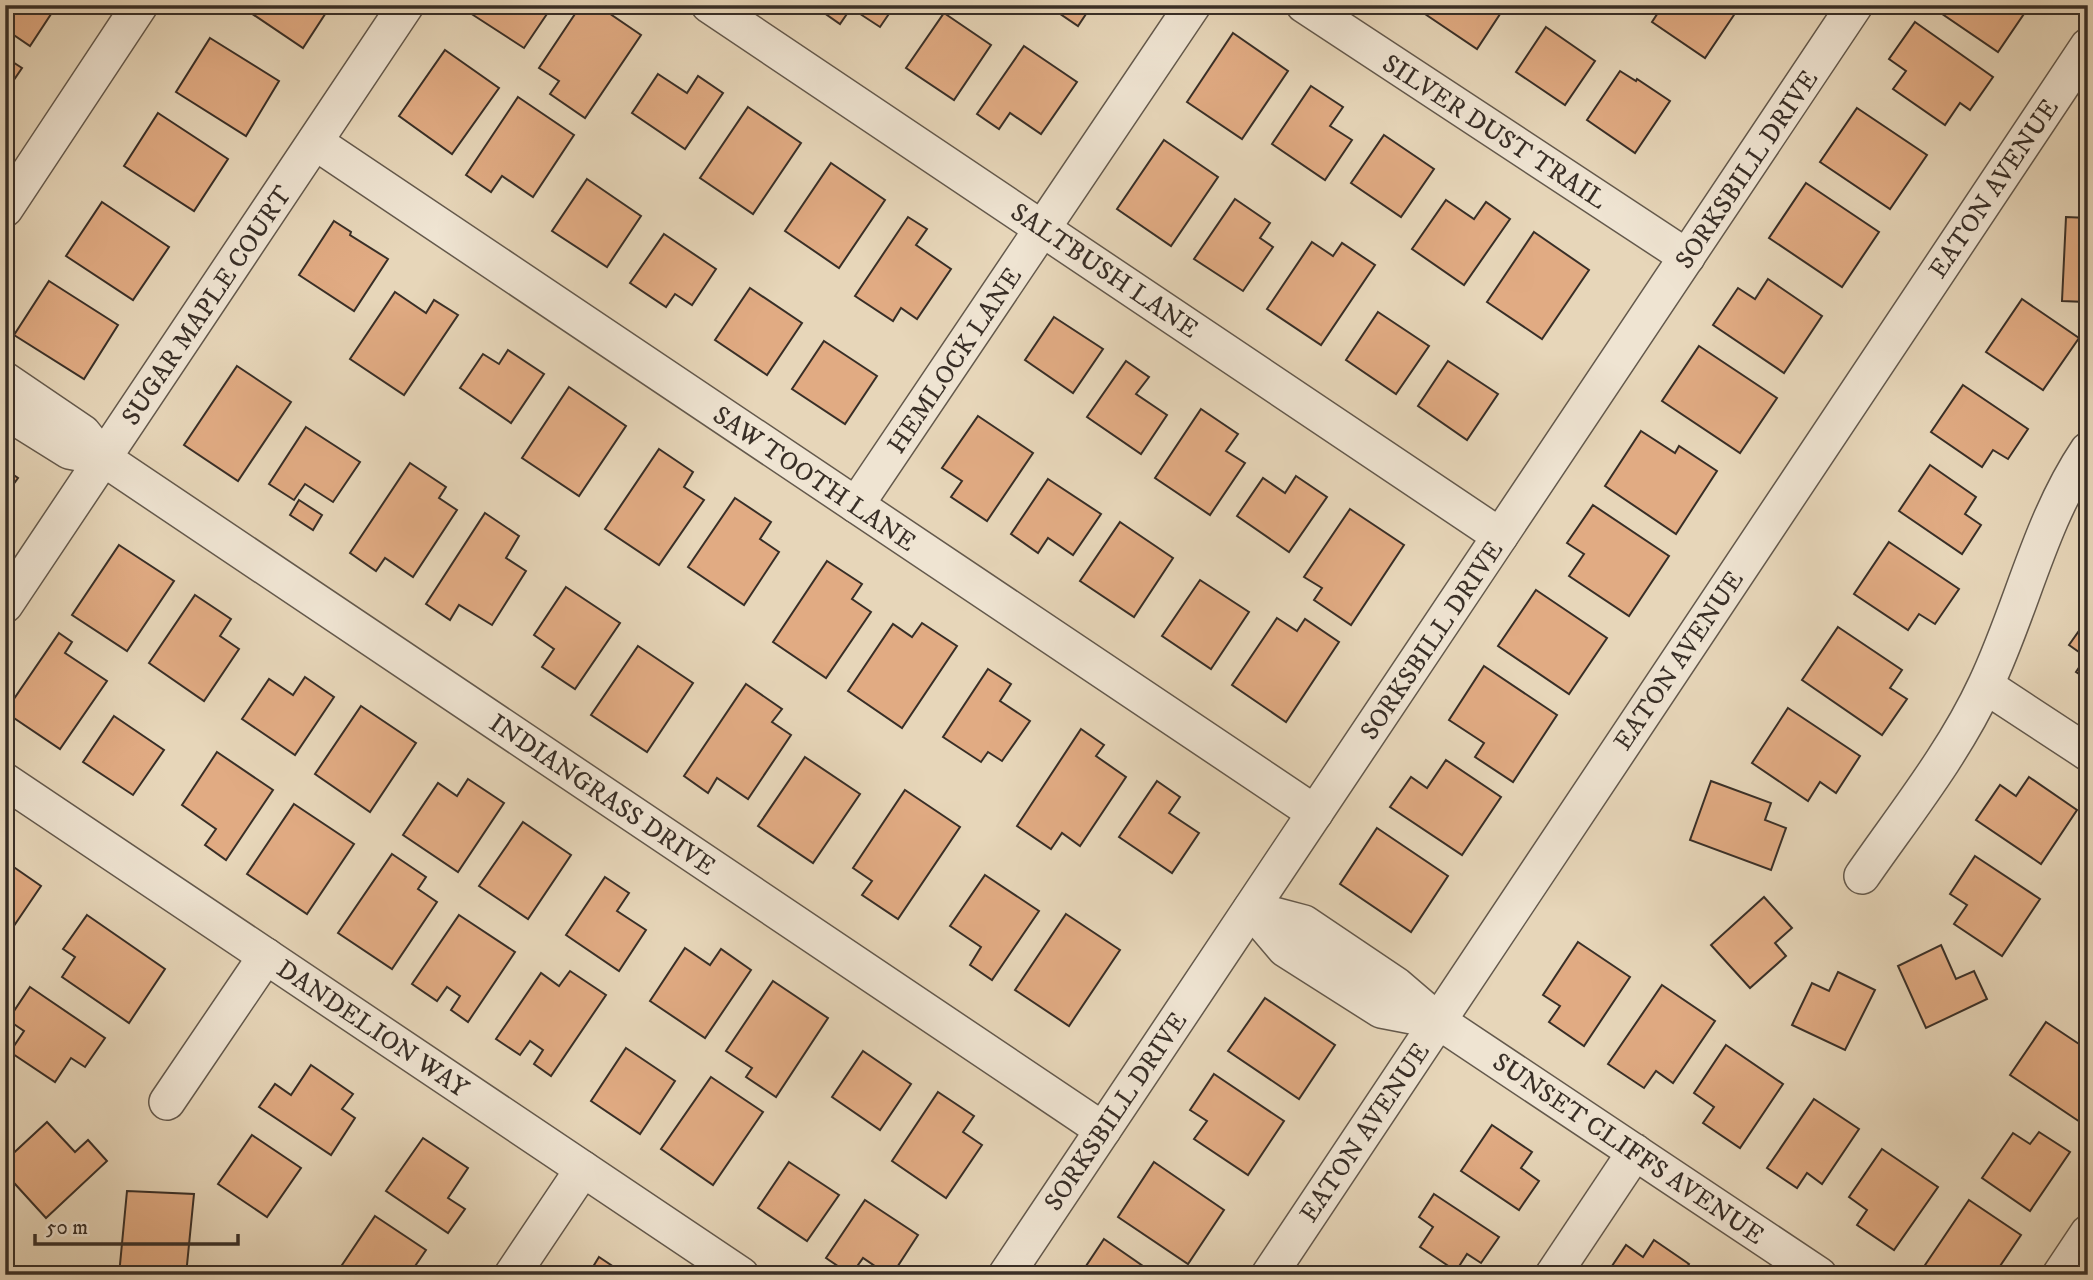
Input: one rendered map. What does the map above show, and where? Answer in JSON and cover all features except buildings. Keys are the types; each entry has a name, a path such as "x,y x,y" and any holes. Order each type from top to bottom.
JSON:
{"street":[{"path":"5,209 140,5"},
{"name":"SUGAR MAPLE COURT","path":"5,605 407,5"},
{"name":"SALTBUSH LANE","path":"709,5 1500,536"},
{"name":"HEMLOCK LANE","path":"856,505 1193,5"},
{"name":"SILVER DUST TRAIL","path":"1304,5 1686,257"},
{"name":"SORKSBILL DRIVE","path":"1006,1275 1855,5"},
{"name":"EATON AVENUE","path":"1269,1275 2088,46"},
{"name":"SAW TOOTH LANE","path":"314,142 1315,813"},
{"name":"INDIANGRASS DRIVE","path":"5,380 83,433 103,458 1102,1130"},
{"name":"INDIANGRASS DRIVE","path":"5,411 68,452 103,458"},
{"path":"1862,876 1971,718 2008,638 2038,549 2077,467 2088,450"},
{"path":"1986,686 2088,753"},
{"name":"DANDELION WAY","path":"5,781 741,1275"},
{"name":"SUNSET CLIFFS AVENUE","path":"1251,909 1304,923 1396,985 1438,1021 1819,1275"},
{"path":"167,1102 266,956"},
{"path":"1553,1275 1635,1152"},
{"path":"512,1275 583,1169"},
{"path":"2060,1275 2088,1233"}]}
